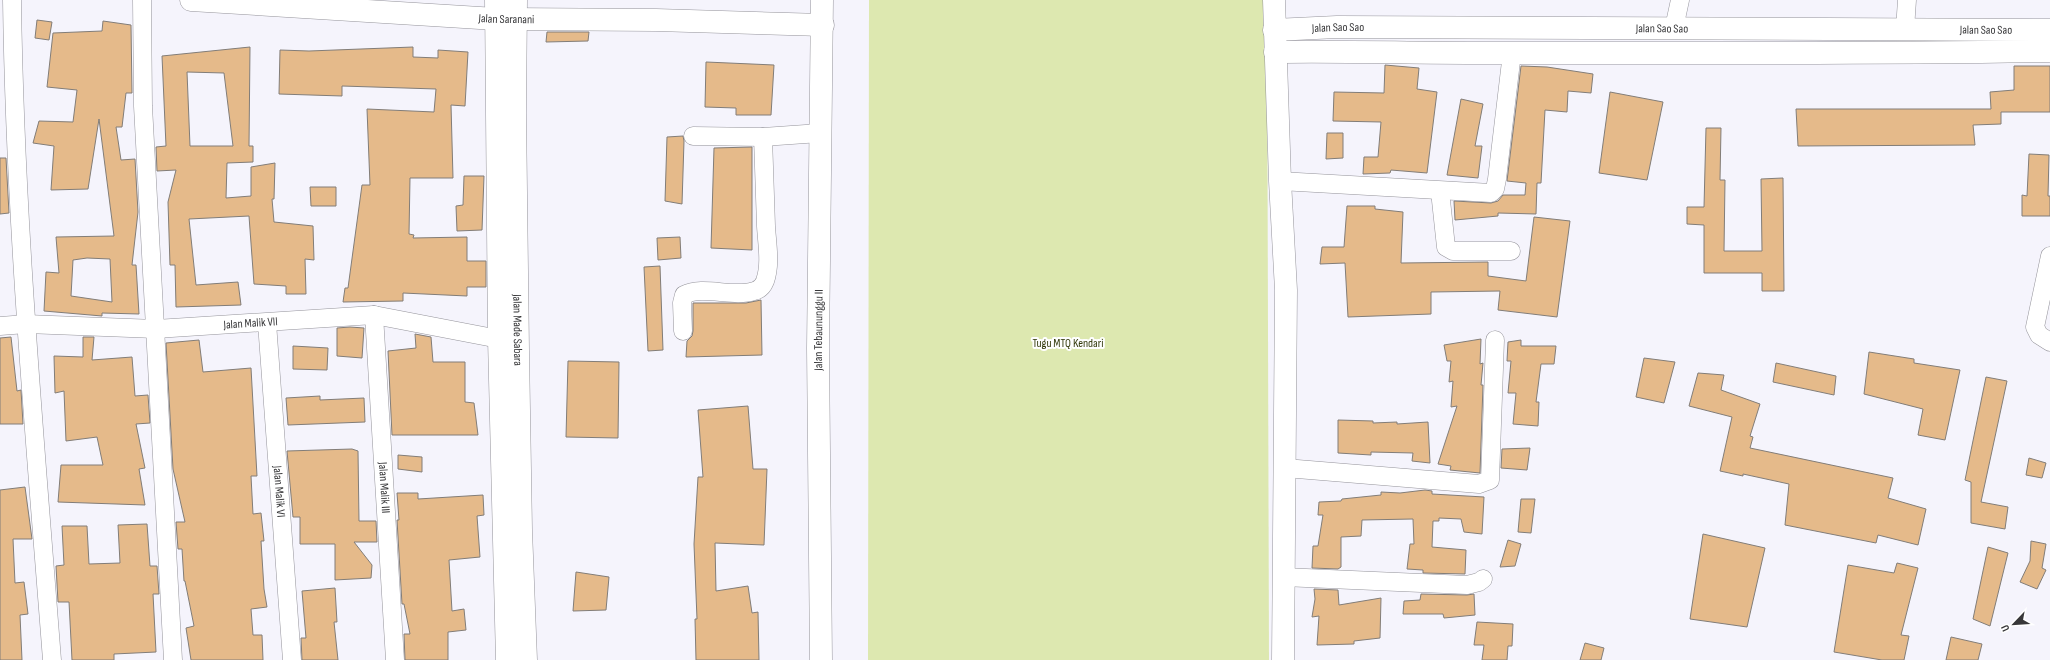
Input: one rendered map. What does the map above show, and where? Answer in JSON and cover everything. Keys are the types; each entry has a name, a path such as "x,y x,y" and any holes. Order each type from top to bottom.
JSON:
{"street":[{"path":"12,0 14,111 26,324 52,660"},
{"path":"142,0 143,106 173,660"},
{"name":"Jalan Saranani","path":"191,0 506,10 823,25"},
{"name":"Jalan Tebaununggu II","path":"821,660 818,348 820,133 823,25 822,0"},
{"path":"1274,0 1280,181 1286,290 1282,660"},
{"path":"1674,28 1680,0"},
{"path":"1905,28 1907,0"},
{"name":"Jalan Made Sabara","path":"506,10 499,339 507,660"},
{"name":"Jalan Made Sabara","path":"506,10 515,114 521,530 526,660"},
{"name":"Jalan Sao Sao","path":"1274,30 1337,27 1905,28 2050,30"},
{"name":"Jalan Sao Sao","path":"1275,52 1337,51 1512,53 2050,51"},
{"path":"1280,181 1489,194 1495,189 1512,53"},
{"path":"693,136 763,137 820,133"},
{"path":"683,331 682,303 684,295 690,292 742,294 755,291 762,287 768,259 763,137"},
{"path":"1440,191 1446,247 1453,251 1512,251"},
{"path":"2050,256 2035,327 2039,335 2050,342"},
{"name":"Jalan Malik VII","path":"0,326 26,324 156,329 374,315 499,339"},
{"name":"Jalan Malik III","path":"374,315 395,660"},
{"name":"Jalan Malik VI","path":"267,323 292,660"},
{"path":"1285,468 1479,484 1490,480 1495,340"},
{"path":"1283,577 1467,585 1479,582 1483,579"}],"green space":[{"name":"Tugu MTQ Kendari","path":"869,0 1267,0 1269,660 868,660"}],"building":[{"path":"37,20 52,22 49,40 35,38"},
{"path":"103,21 131,25 132,93 126,93 122,127 116,127 121,160 135,159 138,212 132,265 136,265 139,314 102,313 102,316 44,311 46,272 59,273 56,237 114,236 99,119 88,189 51,190 54,146 33,143 39,121 73,122 77,90 47,87 53,33 102,31","holes":["87,258 110,259 112,302 71,296 73,260"]},
{"path":"547,32 589,32 588,41 546,42"},
{"path":"250,47 249,146 253,146 253,162 227,163 226,198 251,196 251,167 275,163 274,199 272,199 274,222 313,226 314,260 305,259 306,294 286,294 286,286 254,284 249,216 189,219 196,285 238,282 241,305 176,307 175,265 170,265 168,202 176,170 157,171 156,147 166,146 162,56","holes":["187,72 224,73 233,146 190,146"]},
{"path":"413,47 413,57 438,58 438,50 468,52 465,106 451,105 453,178 410,178 409,234 414,235 413,238 467,237 467,261 486,261 486,287 467,287 467,296 403,293 403,301 343,302 345,288 348,288 362,185 370,185 367,109 434,112 436,89 342,86 342,96 279,94 280,50 309,51"},
{"path":"706,62 774,65 771,115 736,115 736,108 705,107"},
{"path":"1385,65 1419,68 1417,89 1437,92 1427,173 1391,170 1390,173 1363,174 1364,157 1378,157 1381,122 1333,121 1334,92 1384,93"},
{"path":"1521,66 1547,67 1593,74 1591,93 1568,91 1567,112 1545,110 1541,183 1537,183 1536,214 1498,213 1498,216 1455,220 1454,201 1491,203 1498,201 1503,195 1525,195 1526,183 1507,181"},
{"path":"2014,66 2050,66 2050,112 2001,112 2001,124 1973,125 1975,145 1798,146 1796,109 1991,109 1990,92 2014,90"},
{"path":"1610,92 1663,102 1647,180 1599,173"},
{"path":"1461,99 1483,104 1475,146 1482,146 1478,178 1447,175"},
{"path":"1706,128 1721,128 1720,180 1725,180 1724,251 1762,251 1761,179 1783,178 1784,291 1762,291 1762,273 1704,273 1704,225 1687,224 1687,207 1704,207"},
{"path":"1327,133 1343,133 1343,158 1326,159"},
{"path":"683,136 682,204 665,201 667,137"},
{"path":"752,147 752,250 711,248 714,148"},
{"path":"2029,154 2049,155 2048,196 2050,196 2050,216 2022,216 2022,195 2027,196"},
{"path":"0,158 6,158 9,213 0,214"},
{"path":"464,176 484,176 482,230 457,231 456,206 463,205"},
{"path":"310,187 336,187 336,206 311,206"},
{"path":"1347,206 1375,206 1375,209 1403,212 1401,263 1488,262 1488,276 1526,281 1534,217 1570,221 1557,317 1498,310 1500,291 1431,292 1431,314 1348,317 1345,263 1320,264 1322,247 1344,247"},
{"path":"680,237 681,258 658,260 657,238"},
{"path":"660,266 663,350 648,351 644,267"},
{"path":"761,300 762,355 686,357 687,341 692,336 693,331 693,303 746,303"},
{"path":"337,328 364,328 362,358 337,356"},
{"path":"415,334 431,337 433,362 465,362 465,402 474,403 478,435 392,435 388,351 416,348"},
{"path":"11,337 17,391 21,390 23,424 0,424 0,338"},
{"path":"83,337 94,337 92,360 132,357 135,396 148,395 150,423 136,424 145,468 139,469 145,505 58,502 61,465 103,465 97,437 66,441 64,391 55,393 54,356 83,357"},
{"path":"1481,339 1480,364 1483,363 1481,385 1483,385 1480,473 1450,470 1451,466 1438,464 1457,406 1451,407 1453,381 1449,382 1451,361 1447,361 1444,345"},
{"path":"199,340 203,372 251,368 257,476 251,476 253,514 261,513 264,541 261,541 264,589 267,607 251,609 253,635 262,635 263,660 191,660 186,628 194,626 184,581 182,549 178,549 176,522 185,522 173,469 166,343"},
{"path":"1521,340 1521,346 1556,346 1554,364 1541,364 1536,402 1539,402 1538,426 1513,424 1516,393 1508,393 1511,361 1507,361 1508,342"},
{"path":"293,346 328,348 327,370 293,369"},
{"path":"1869,352 1914,359 1914,363 1960,370 1945,440 1918,435 1923,409 1864,394"},
{"path":"1644,358 1675,362 1664,403 1636,397"},
{"path":"568,361 619,362 618,438 566,437"},
{"path":"1776,363 1836,376 1834,395 1773,382"},
{"path":"1698,373 1724,375 1721,390 1760,404 1750,436 1753,437 1750,448 1893,478 1888,498 1926,509 1918,545 1878,535 1876,543 1785,525 1789,484 1743,474 1743,476 1720,471 1732,417 1689,406"},
{"path":"1986,377 2007,381 1981,502 2008,507 2005,529 1971,523 1971,482 1965,480"},
{"path":"320,396 320,400 364,398 365,422 288,425 286,398"},
{"path":"748,406 753,469 767,469 764,545 715,543 716,591 748,586 752,613 758,612 759,660 696,660 695,619 697,619 694,544 698,477 703,477 698,410"},
{"path":"1338,420 1373,421 1373,423 1397,422 1397,424 1428,422 1430,463 1412,461 1413,453 1371,452 1371,455 1338,453"},
{"path":"1530,448 1527,470 1501,468 1502,449"},
{"path":"352,449 358,451 359,521 376,521 377,542 354,542 372,565 371,578 335,580 335,544 300,544 300,517 293,517 287,451"},
{"path":"398,455 422,457 422,472 398,469"},
{"path":"2029,458 2046,463 2042,478 2026,475"},
{"path":"25,487 32,539 13,539 15,583 24,582 28,614 20,615 22,660 0,660 0,490"},
{"path":"1425,490 1432,491 1432,494 1484,497 1482,534 1464,532 1461,519 1439,518 1439,521 1433,521 1432,547 1466,550 1465,574 1423,573 1423,570 1407,569 1410,544 1414,544 1413,519 1362,520 1361,536 1341,537 1341,567 1338,569 1312,568 1313,546 1318,546 1323,515 1318,515 1319,502 1341,501 1342,499 1381,495 1381,492 1400,493"},
{"path":"397,493 418,493 418,499 483,495 484,515 477,516 480,557 449,560 452,611 464,609 466,630 448,632 448,660 405,660 404,634 410,634 404,604 402,604 397,520 399,520"},
{"path":"1521,499 1535,499 1531,533 1518,532"},
{"path":"147,524 150,566 157,566 159,594 153,594 156,652 114,654 114,660 72,660 69,602 58,602 56,566 64,565 62,526 87,526 89,564 120,563 118,525"},
{"path":"1703,534 1765,548 1747,627 1690,619"},
{"path":"1508,540 1521,544 1515,566 1500,567"},
{"path":"2031,541 2046,544 2042,568 2046,570 2037,589 2020,582 2030,561"},
{"path":"1988,547 2008,553 1990,626 1973,619"},
{"path":"1897,563 1918,568 1901,635 1909,636 1904,660 1882,660 1834,652 1848,565 1894,573"},
{"path":"576,572 609,577 606,610 573,611"},
{"path":"335,588 337,622 334,622 338,660 302,660 301,638 306,638 302,591"},
{"path":"1314,589 1338,590 1339,605 1381,598 1380,638 1354,641 1354,644 1317,645 1319,616 1312,617 1315,599"},
{"path":"1421,594 1474,594 1475,615 1444,618 1443,614 1403,614 1404,601 1420,600"},
{"path":"1477,622 1513,624 1512,646 1508,646 1507,660 1482,660 1484,645 1474,645"},
{"path":"1951,637 1982,644 1978,660 1946,660"},
{"path":"1585,643 1604,648 1601,660 1580,660"}]}
